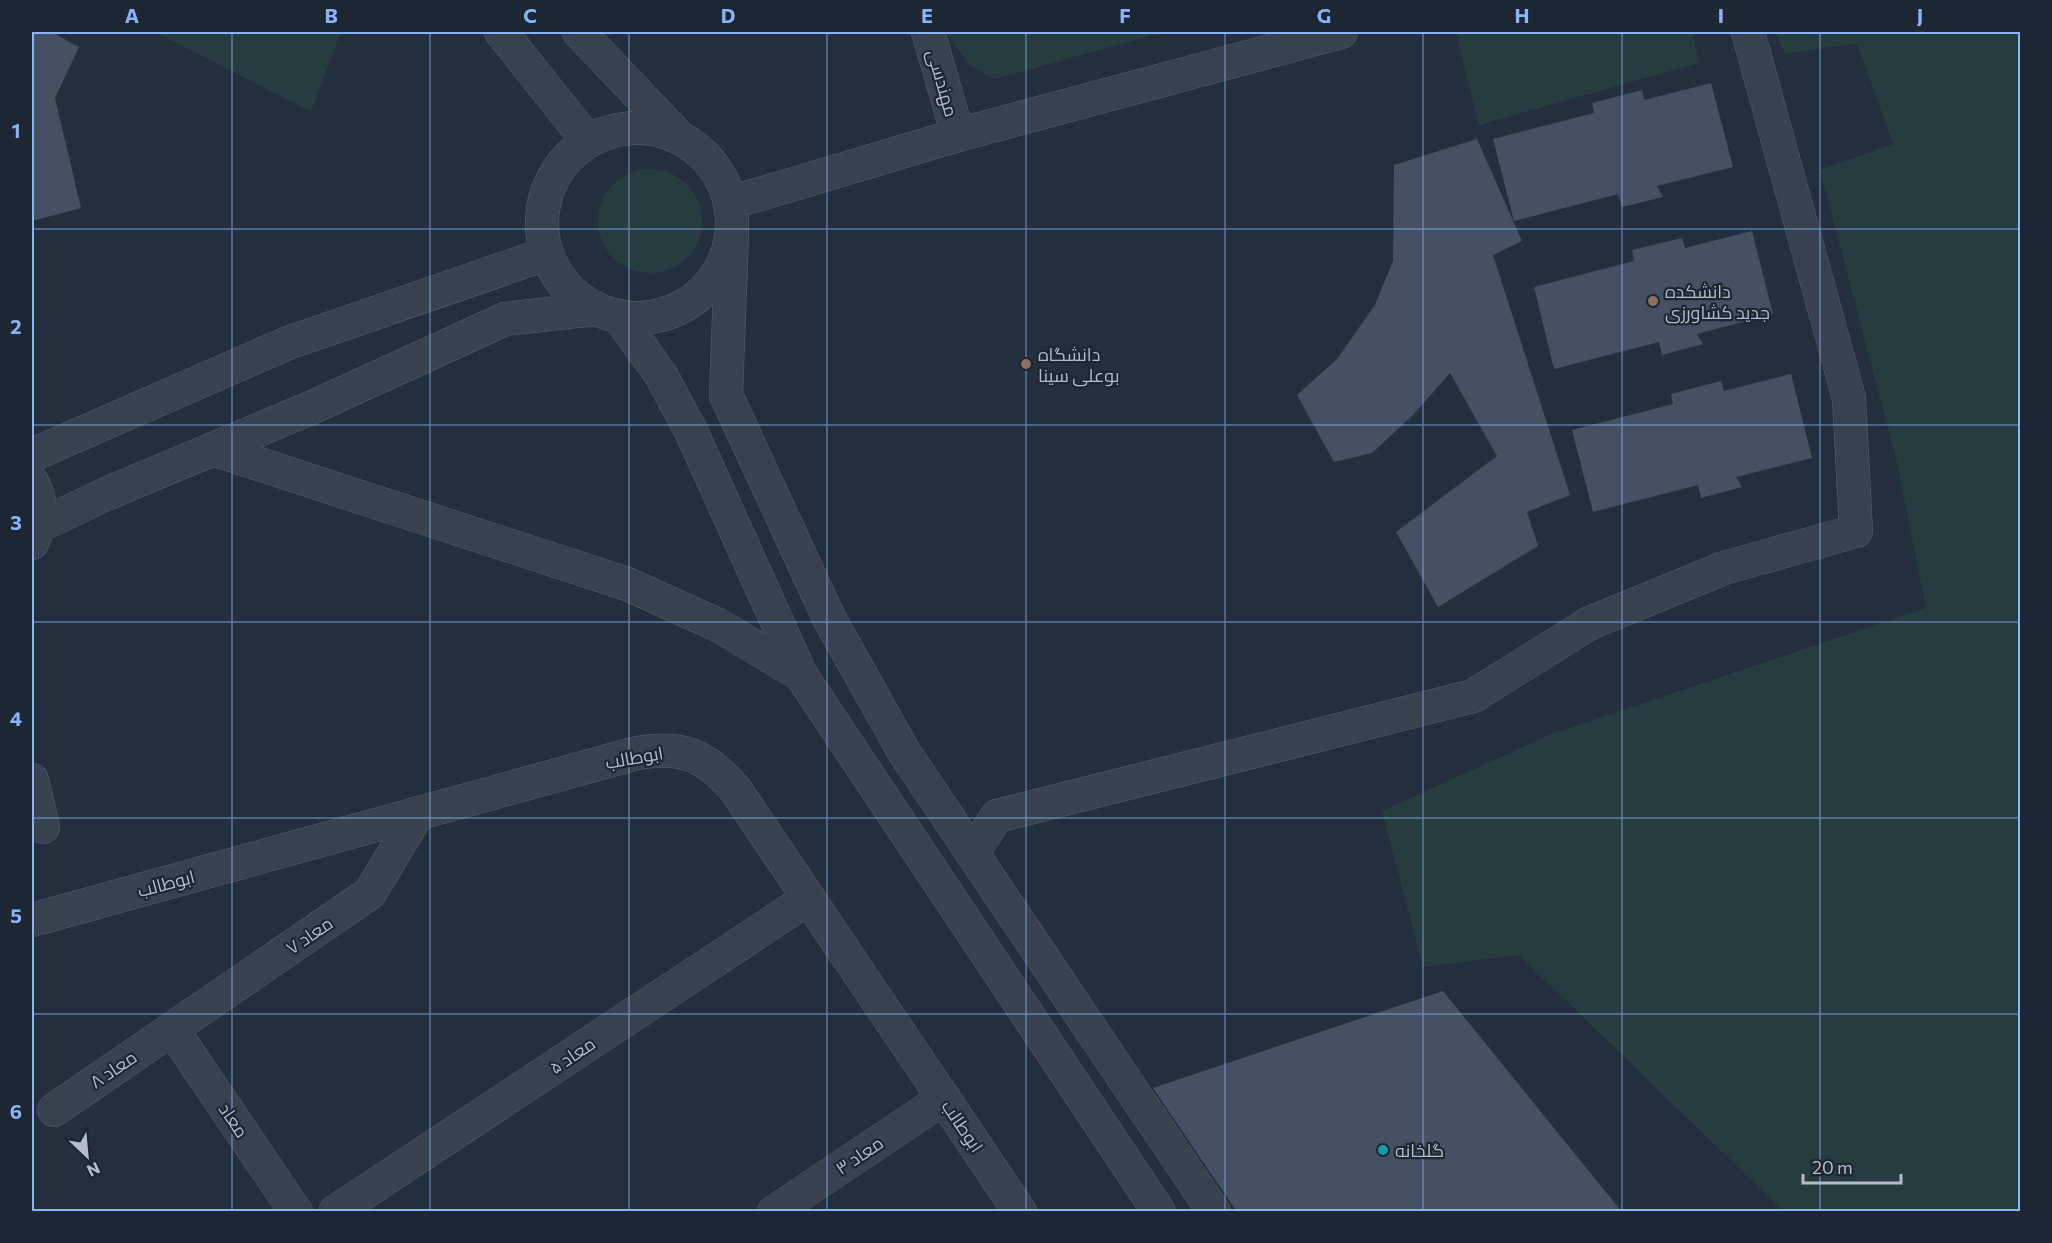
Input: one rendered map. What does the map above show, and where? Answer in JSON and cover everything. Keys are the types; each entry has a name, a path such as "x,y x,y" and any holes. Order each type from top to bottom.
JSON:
{"street":[{"path":"501,32 588,141"},
{"path":"579,32 680,138 703,154 720,176 730,203 732,235 726,395 829,618 904,752 1214,1212"},
{"name":"مهندسی","path":"928,32 958,135"},
{"path":"730,203 958,135 1341,32"},
{"path":"972,854 997,816 1473,696 1590,623 1724,568 1856,531 1849,398 1748,32"},
{"path":"680,138 649,128 618,130 588,141 563,162 548,191 542,223 546,254 557,276 574,295 607,313 661,375 691,431 801,675 1159,1212"},
{"path":"35,535 213,449 313,407 505,319 607,313 650,318 680,308 705,290 723,265 732,235"},
{"path":"32,455 288,343 546,254"},
{"path":"213,449 627,584 718,625 801,675"},
{"path":"32,482 41,508 35,535"},
{"name":"ابوطالب","path":"32,920 637,753 665,749 692,754 717,768 735,789 1020,1212"},
{"path":"32,780 44,828"},
{"name":"معاد ۷","path":"172,1029 370,893 418,813"},
{"name":"معاد ۵","path":"336,1212 809,898"},
{"name":"معاد ۸","path":"54,1110 172,1029"},
{"name":"معاد","path":"172,1029 296,1212"},
{"name":"معاد ۳","path":"774,1212 944,1098"}],"green space":[{"path":"155,32 341,32 311,112"},
{"path":"946,32 1164,32 995,79 969,65"},
{"path":"1692,32 1699,63 1479,125 1456,33"},
{"path":"1775,32 2020,32 2020,1211 1783,1211 1519,955 1423,967 1382,811 1549,735 1926,608 1896,458 1820,170 1893,144 1857,43 1785,54"},
{"path":"650,169 670,173 687,184 698,201 702,221 698,241 687,258 670,269 650,273 630,269 613,258 602,241 598,221 602,201 613,184 630,173"}],"building":[{"path":"32,32 51,32 79,47 55,98 81,208 32,221"},
{"path":"1711,83 1733,167 1657,186 1663,197 1622,207 1618,194 1514,221 1493,139 1594,113 1592,103 1642,90 1644,100"},
{"path":"1477,139 1522,241 1493,255 1570,495 1527,512 1538,546 1438,607 1396,532 1497,456 1450,373 1412,416 1372,453 1334,462 1297,395 1337,359 1375,305 1393,261 1394,165"},
{"name":"دانشکده جدید کشاورزی","path":"1752,231 1773,314 1697,334 1703,344 1662,355 1659,342 1554,369 1534,287 1634,261 1632,250 1682,238 1685,248"},
{"path":"1791,374 1812,458 1736,477 1742,487 1701,498 1698,485 1593,512 1572,430 1673,404 1671,394 1721,381 1724,391"},
{"name":"گلخانه","path":"1443,991 1622,1212 1237,1212 1153,1088"}],"place":[{"name":"دانشکده جدید کشاورزی","path":"1653,301"},
{"name":"دانشگاه بوعلی سینا","path":"1026,364"},
{"name":"گلخانه","path":"1383,1150"}]}
